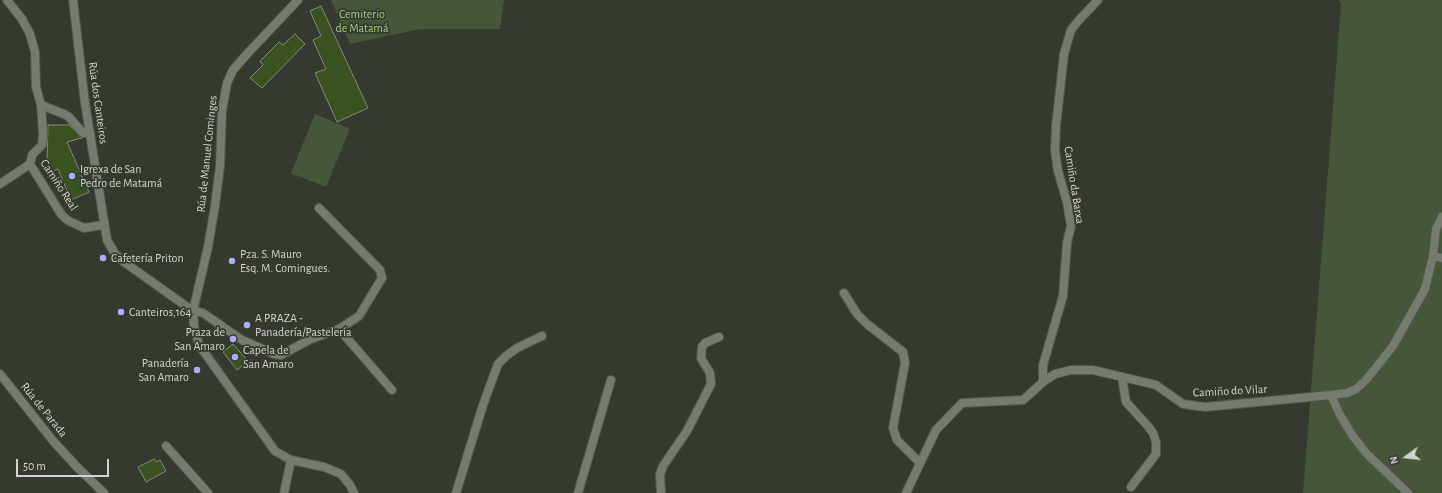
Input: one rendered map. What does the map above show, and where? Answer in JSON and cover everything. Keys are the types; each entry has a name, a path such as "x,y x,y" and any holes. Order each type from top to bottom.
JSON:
{"street":[{"name":"Camiño Real","path":"7,0 22,19 30,34 35,52 36,87 41,105 43,141 42,145 32,155 30,164 61,214 67,220 84,228 103,225"},
{"name":"Rúa dos Canteiros","path":"73,0 103,225 110,246 115,254 124,262 194,311"},
{"name":"Rúa de Manuel Cominges","path":"291,460 275,450 199,345 194,332 194,311 208,247 220,166 222,111 226,83 233,70 298,0"},
{"name":"Camiño da Barxa","path":"1043,382 1043,365 1063,296 1067,243 1071,226 1067,202 1058,171 1055,151 1056,126 1064,54 1071,30 1098,0"},
{"path":"41,105 70,117 83,133 90,133"},
{"path":"0,184 30,164"},
{"path":"194,311 202,313 242,340 274,354 282,355 311,340 339,329 359,316 382,278 380,270 320,208"},
{"name":"Camiño do Vilar","path":"906,493 919,462 936,430 962,403 1023,400 1043,382 1055,374 1071,370 1093,370 1156,385 1183,404 1205,407 1331,395 1347,393 1356,389 1366,380 1393,346 1425,289 1439,239 1436,229 1442,217"},
{"path":"1433,256 1442,258"},
{"path":"844,293 857,314 867,324 903,352 905,363 893,428 897,440 919,462"},
{"path":"339,329 392,390"},
{"path":"456,493 483,405 498,364 518,348 542,336"},
{"path":"661,493 659,482 663,466 688,431 711,384 710,373 701,358 702,347 705,343 719,337"},
{"name":"Rúa de Parada","path":"0,374 54,442 104,493"},
{"path":"1122,377 1126,402 1147,425 1156,442 1156,454 1131,487"},
{"path":"578,493 611,380"},
{"path":"1331,395 1339,413 1352,435 1367,454 1408,493"},
{"path":"166,446 208,493"},
{"path":"284,493 291,460 324,467 341,474 350,485 354,493"}],"green space":[{"name":"Cemiterio de Matamá","path":"331,0 504,0 500,29 420,29 350,44"},
{"path":"1339,0 1442,0 1442,493 1303,493 1341,4"},
{"path":"315,114 350,129 326,187 291,173"}],"building":[{"path":"321,6 368,108 337,122 315,73 326,69 313,40 321,36 310,11"},
{"path":"295,34 305,44 262,88 250,78 263,65 260,61 279,42 283,45"},
{"path":"48,125 69,125 82,138 67,142 89,192 71,200 58,169 51,172 47,163"},
{"name":"Capela de San Amaro","path":"233,344 248,361 237,370 223,352"},
{"path":"154,459 156,462 160,460 166,471 146,482 138,467"}],"place":[{"name":"Igrexa de San Pedro de Matamá","path":"72,176"},
{"name":"Cafetería Priton","path":"103,258"},
{"name":"Pza. S. Mauro Esq. M. Comingues.","path":"232,261"},
{"name":"Canteiros,164","path":"121,312"},
{"name":"A PRAZA - Panadería/Pastelería","path":"247,325"},
{"name":"Praza de San Amaro","path":"233,339"},
{"name":"Capela de San Amaro","path":"235,357"},
{"name":"Panadería San Amaro","path":"197,370"}]}
